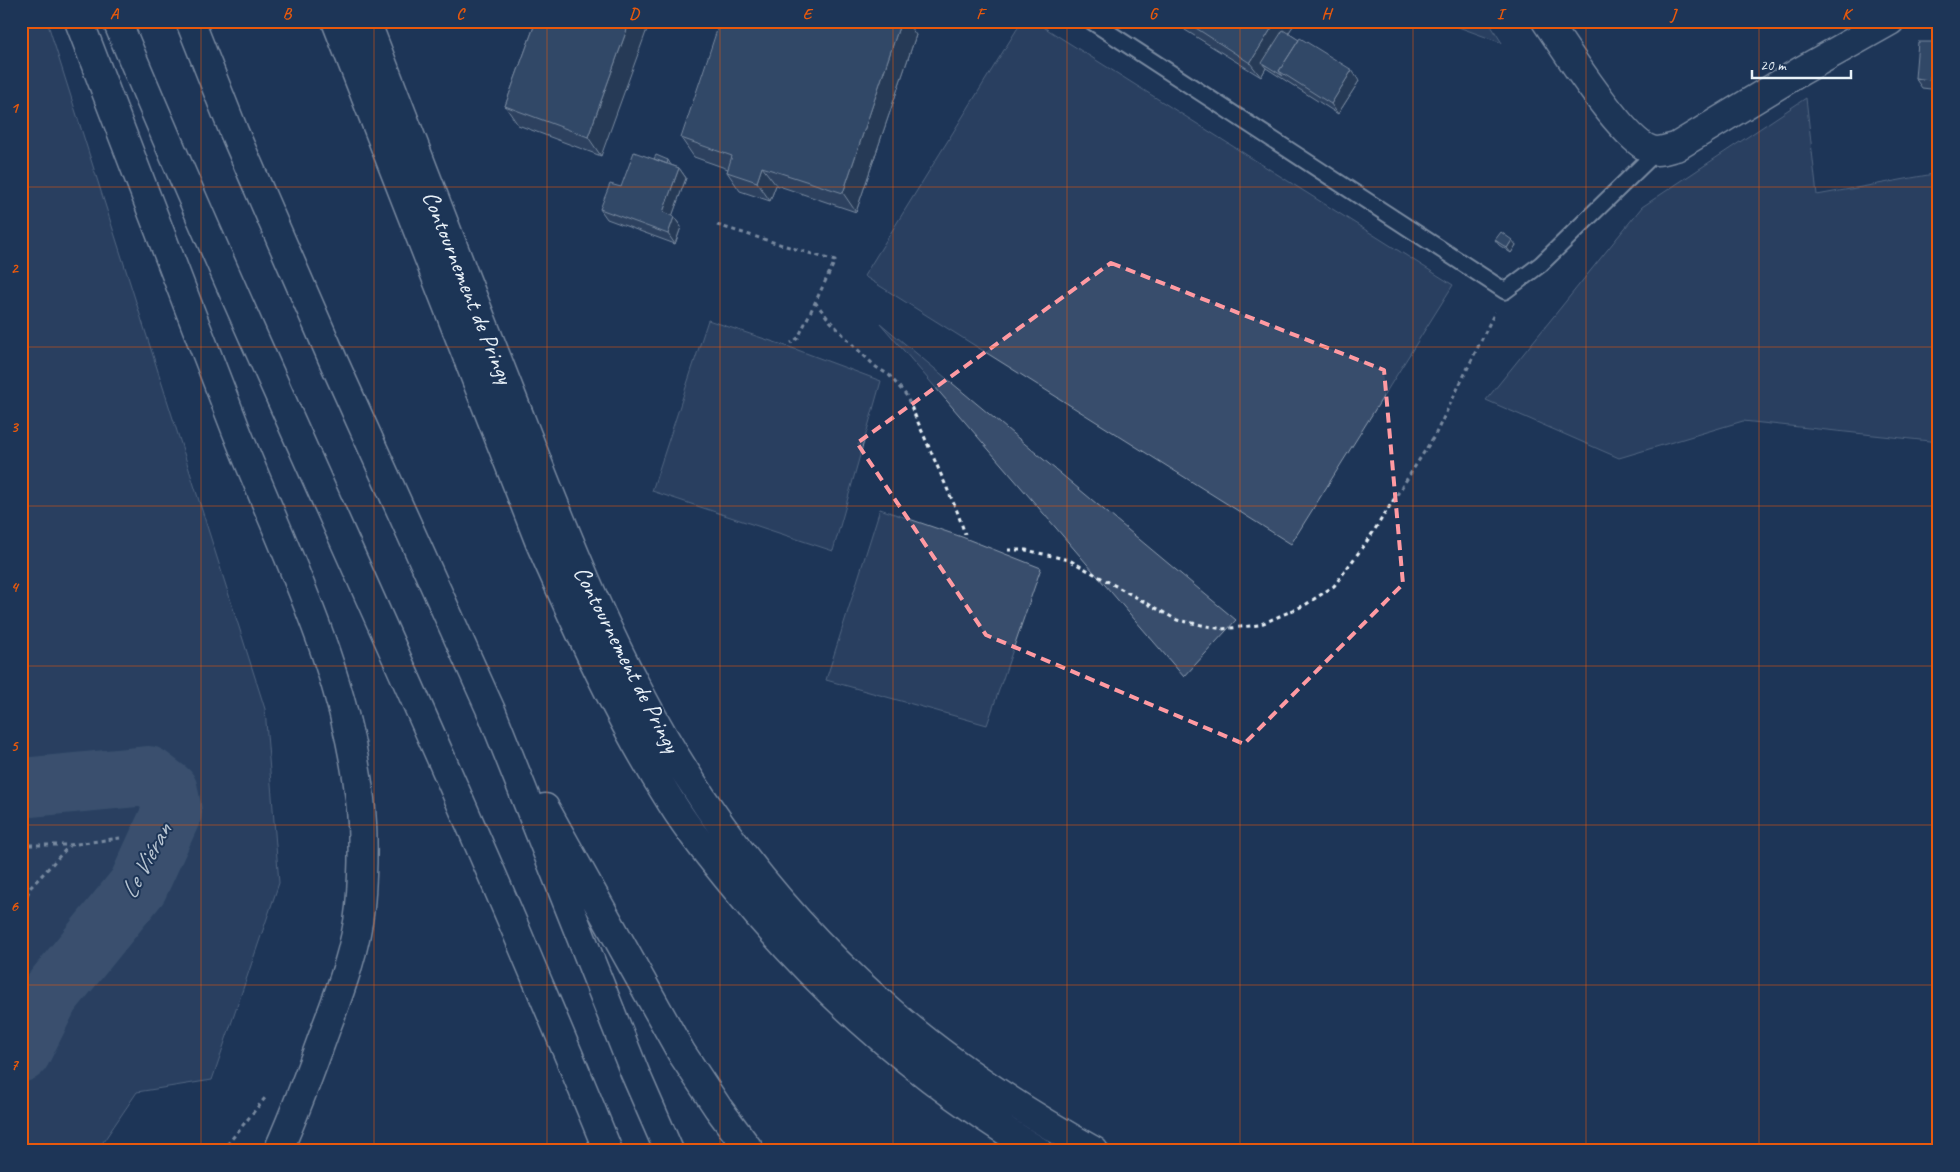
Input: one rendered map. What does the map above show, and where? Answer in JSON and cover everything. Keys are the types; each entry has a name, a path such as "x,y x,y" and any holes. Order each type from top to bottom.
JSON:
{"main road":[{"path":"79,21 237,432 305,593 343,710 360,799 363,848 360,910 354,943 329,1020 299,1102 278,1151"},
{"path":"117,21 240,307 458,796 608,1151"},
{"path":"190,21 234,132 492,713 635,1073 668,1151"},
{"name":"Contournement de Pringy","path":"336,21 540,543 569,610 606,685 640,750 672,803 709,855 750,906 786,949 838,1002 939,1086 1001,1129 1038,1151"},
{"name":"Contournement de Pringy","path":"366,21 567,538 619,654 686,773 763,879 805,927 898,1018 1003,1097 1094,1151"},
{"path":"1546,21 1620,125 1640,144 1656,151 1676,147 1801,71 1890,21"},
{"path":"492,713 681,1052 718,1108 750,1151"}],"lane":[{"path":"1092,21 1505,291 1541,264 1656,151"}],"path":[{"path":"717,225 835,261 798,338 791,342"},
{"path":"1008,550 1026,550 1069,560 1177,620 1222,629 1259,625 1305,605 1334,586 1370,537 1435,435 1505,291"},
{"path":"815,302 853,345 876,367 889,375 906,395 957,511 965,534"},
{"path":"21,845 70,845 120,838"},
{"path":"21,910 30,888 70,845"}],"highlighted area":[{"path":"1111,263 1384,370 1403,584 1244,744 986,635 857,443"}],"shaded area":[{"path":"21,21 47,21 265,709 279,883 212,1080 137,1092 97,1151 21,1151"},
{"path":"1022,21 1034,21 1453,285 1291,544 864,276"},
{"path":"1442,21 1488,21 1502,43"},
{"path":"1806,98 1817,195 1939,173 1939,442 1743,421 1619,458 1486,400 1642,207"},
{"path":"708,320 795,349 881,381 833,551 652,491"},
{"path":"880,323 1236,620 1184,677"},
{"path":"880,509 962,537 1041,568 987,725 826,680"}],"building":[{"path":"536,21 630,21 588,137 505,106"},
{"path":"720,21 901,21 843,193 762,167 757,182 727,172 732,156 681,138"},
{"path":"1185,21 1276,21 1250,63"},
{"path":"1283,30 1299,40 1279,71 1283,76 1262,63"},
{"path":"1300,38 1352,70 1331,104 1279,71"},
{"path":"1934,38 1939,38 1939,77 1930,76 1930,80 1915,78 1918,42 1933,42"},
{"path":"1933,81 1939,81 1939,85 1933,85"},
{"path":"634,152 679,168 663,212 674,217 668,234 600,209 610,184 621,187"},
{"path":"656,155 668,160 667,164 654,159"},
{"path":"1501,232 1512,240 1507,248 1495,240"}],"waterway":[{"name":"Le Viéran","path":"21,788 148,776 168,791 172,812 138,886 49,996 21,1052"}]}
